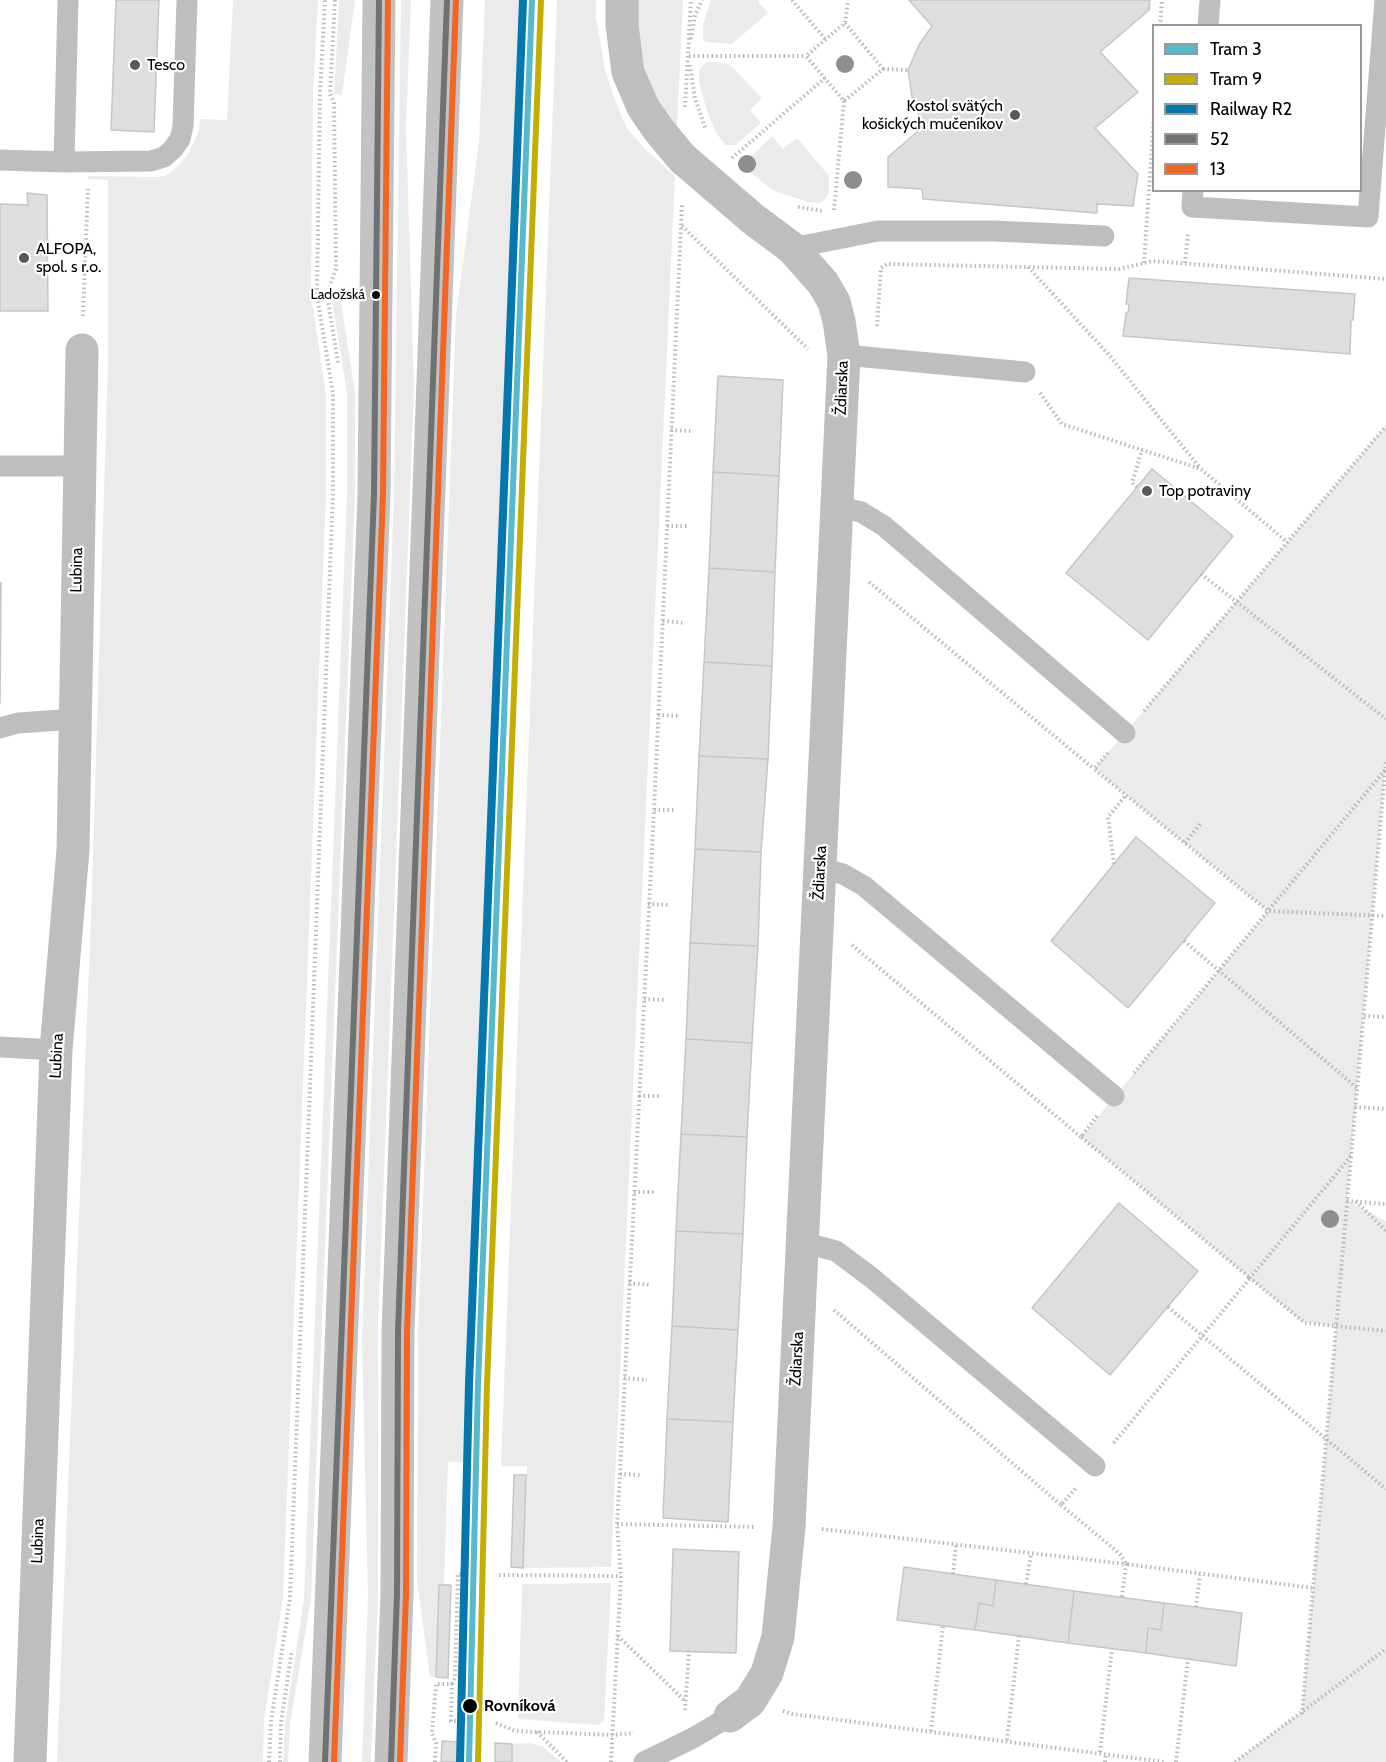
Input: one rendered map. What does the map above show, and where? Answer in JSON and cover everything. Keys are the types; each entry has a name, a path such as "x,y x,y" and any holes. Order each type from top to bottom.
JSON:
{"main road":[{"path":"325,1762 374,494 379,0"},
{"path":"391,1762 397,1594 398,1331 447,0"}],"street":[{"name":"Ždiarska","path":"622,0 622,25 628,72 643,107 682,158 753,219 792,248 823,283 834,302 839,321 860,357 837,506 789,1527 778,1637 767,1673 740,1709"},
{"name":"Lubina","path":"30,1762 56,1050 73,850 82,350"}],"lane":[{"path":"63,162 68,0"},
{"path":"0,160 151,161 164,157 180,139 183,126 187,0"},
{"path":"1208,24 1210,0"},
{"path":"1193,192 1192,207 1368,217 1385,0"},
{"path":"792,248 878,231 994,231 1104,236"},
{"path":"860,357 1025,372"},
{"path":"0,466 79,466"},
{"path":"837,506 861,512 884,526 1125,733"},
{"path":"0,728 18,723 75,719"},
{"path":"820,868 843,874 864,886 1114,1096"},
{"path":"0,1047 56,1050"},
{"path":"802,1242 836,1251 872,1278 1095,1466"},
{"name":"Ždiarska","path":"644,1762 693,1738 740,1709"}],"path":[{"path":"269,1762 271,1722 290,1598 333,493 333,394 317,295 320,93 325,0"},
{"path":"610,1762 621,1576 617,1524 654,810 691,0"},
{"path":"702,0 695,15 689,56 695,99 708,136"},
{"path":"792,0 826,40"},
{"path":"689,56 806,56 845,23 848,0"},
{"path":"1160,24 1162,0"},
{"path":"845,23 883,69"},
{"path":"794,206 834,212 844,101 806,56"},
{"path":"844,101 883,69 909,70"},
{"path":"725,164 825,78"},
{"path":"1144,263 1152,146"},
{"path":"82,350 89,161"},
{"path":"994,231 1110,356 1200,469 1287,542"},
{"path":"860,357 881,268 887,264 1119,269 1153,261 1386,279"},
{"path":"1025,372 1062,424 1200,469"},
{"path":"1094,769 1386,426"},
{"path":"671,430 693,431"},
{"path":"1137,487 1132,483 1142,450"},
{"path":"667,526 689,526"},
{"path":"835,554 1268,911 1386,916"},
{"path":"1201,574 1386,719"},
{"path":"663,621 684,623"},
{"path":"658,716 680,716"},
{"path":"1302,1714 1372,915 1383,820 1386,762"},
{"path":"1081,1137 1385,769"},
{"path":"1114,864 1108,817 1126,795"},
{"path":"654,810 675,810"},
{"path":"1185,843 1202,822"},
{"path":"648,904 670,905"},
{"path":"817,931 838,933 1305,1323 1386,1331"},
{"path":"1184,941 1357,1088"},
{"path":"644,999 665,1000"},
{"path":"1364,1016 1386,1017"},
{"path":"639,1096 661,1096"},
{"path":"1355,1107 1386,1109"},
{"path":"1061,1505 1351,1155"},
{"path":"634,1192 656,1192"},
{"path":"1347,1201 1386,1204"},
{"path":"1356,1201 1386,1231"},
{"path":"629,1283 651,1284"},
{"path":"801,1289 821,1299 1120,1554 1125,1564 1122,1597"},
{"path":"1168,1307 1201,1337 1386,1489"},
{"path":"624,1378 647,1380"},
{"path":"620,1474 642,1474"},
{"path":"617,1524 810,1528 1313,1588"},
{"path":"953,1574 956,1545"},
{"path":"1026,1584 1031,1554"},
{"path":"461,1722 451,1721 452,1684 455,1678 458,1574 464,1575"},
{"path":"499,1575 621,1576"},
{"path":"1196,1607 1200,1575"},
{"path":"931,1731 943,1626"},
{"path":"617,1635 686,1702"},
{"path":"1007,1740 1019,1636"},
{"path":"1100,1752 1112,1649"},
{"path":"1235,1762 1386,1649"},
{"path":"689,1651 685,1711 693,1738"},
{"path":"1176,1762 1188,1659"},
{"path":"435,1762 436,1743 432,1733 432,1717 436,1684 452,1684"},
{"path":"676,1716 693,1706"},
{"path":"740,1709 1007,1740 1165,1762"},
{"path":"496,1723 515,1731 612,1735 642,1732"},
{"path":"537,1731 567,1762"},
{"path":"1105,1762 1106,1753"}],"shaded area":[{"path":"233,0 318,0 313,92 311,295 326,395 326,493 283,1597 264,1721 263,1762 57,1762 91,918 108,360 108,180 88,179 88,176 166,176 189,153 199,130 200,119 227,120"},
{"path":"339,0 355,0 342,95 334,94"},
{"path":"401,0 411,0 406,127 414,388 378,1328 378,1597 371,1762 362,1762 368,1597 362,1339 394,495"},
{"path":"485,0 522,0 467,1462 448,1462 444,1585 439,1585 436,1677 430,1677 417,1580 418,1334 456,316 479,141"},
{"path":"557,0 596,0 596,18 605,70 617,106 627,128 645,149 675,176 611,1567 523,1568 527,1466 501,1466"},
{"path":"636,0 683,0 677,127 669,121 653,91 644,66 638,41"},
{"path":"711,0 759,0 758,2 768,13 732,44 706,42 703,39 703,25"},
{"path":"706,62 730,65 762,98 750,110 761,123 735,145 725,145 708,114 699,83 699,70"},
{"path":"772,136 783,149 797,138 829,176 829,193 824,200 819,203 808,202 774,191 747,170 748,159"},
{"path":"331,294 340,295 355,393 355,494 311,1599 290,1724 288,1762 283,1762 285,1723 304,1599 347,493 347,393"},
{"path":"1386,426 1386,761 1347,1200 1386,1221 1386,1762 1235,1762 1302,1711 1336,1327 1301,1321 1081,1137 1268,911 1094,769"},
{"path":"611,1583 604,1722 598,1725 518,1719 522,1584"},
{"path":"529,1743 542,1746 561,1762 512,1762 512,1744"}],"building":[{"name":"Tesco","path":"116,0 159,0 154,132 111,130"},
{"name":"Kostol svätých košických mučeníkov","path":"909,0 1150,0 1149,10 1100,52 1138,92 1095,128 1138,174 1133,206 1097,204 1097,213 923,199 922,189 888,187 888,157 924,126 913,103 908,70 919,45 932,26"},
{"name":"ALFOPA, spol. s r.o.","path":"27,193 47,195 48,311 0,311 0,204 28,205"},
{"path":"1129,278 1355,294 1353,320 1351,320 1350,354 1123,336 1129,304 1126,304"},
{"path":"718,376 783,380 779,476 713,472"},
{"path":"1152,469 1233,536 1148,640 1066,573"},
{"path":"713,472 779,476 775,572 709,568"},
{"path":"709,568 775,572 772,666 704,662"},
{"path":"0,583 1,583 0,704"},
{"path":"704,662 772,666 768,759 699,756"},
{"path":"699,756 768,759 761,852 695,849"},
{"path":"1136,837 1215,903 1128,1008 1051,941"},
{"path":"695,849 761,852 758,946 690,943"},
{"path":"690,943 758,946 752,1043 686,1039"},
{"path":"686,1039 752,1043 747,1137 681,1134"},
{"path":"681,1134 747,1137 743,1234 676,1231"},
{"path":"1119,1203 1198,1271 1110,1375 1032,1308"},
{"path":"676,1231 743,1234 738,1330 672,1326"},
{"path":"672,1326 738,1330 733,1422 667,1419"},
{"path":"667,1419 733,1422 728,1522 663,1518"},
{"path":"514,1475 526,1475 523,1568 511,1567"},
{"path":"673,1549 739,1552 736,1653 670,1651"},
{"path":"904,1567 996,1580 993,1606 979,1603 975,1630 897,1620"},
{"path":"996,1580 1074,1591 1068,1643 975,1630 979,1603 993,1606"},
{"path":"439,1585 451,1585 448,1678 436,1677"},
{"path":"1074,1591 1164,1603 1161,1630 1148,1628 1146,1653 1068,1643"},
{"path":"1164,1603 1242,1613 1236,1666 1146,1653 1148,1628 1161,1630"},
{"path":"442,1741 458,1742 458,1762 441,1762"},
{"path":"495,1743 512,1744 512,1762 495,1762"}],"tram line":[{"name":"3","path":"469,1762 478,1384 532,0"},
{"name":"9","path":"478,1762 487,1384 541,0"}],"rail line":[{"name":"R2","path":"460,1762 469,1384 523,0"}],"transit line":[{"name":"52","path":"325,1762 374,494 379,0"},
{"name":"13","path":"334,1762 383,494 388,0"},
{"name":"52","path":"391,1762 397,1594 398,1331 447,0"},
{"name":"13","path":"400,1762 406,1594 407,1331 456,0"}],"place":[{"name":"Tesco","path":"135,65"},
{"name":"Kostol svätých košických mučeníkov","path":"1015,115"},
{"name":"ALFOPA, spol. s r.o.","path":"24,258"},
{"name":"Ladožská","path":"376,295"},
{"name":"Top potraviny","path":"1147,491"},
{"name":"Rovníková","path":"470,1706"}]}
